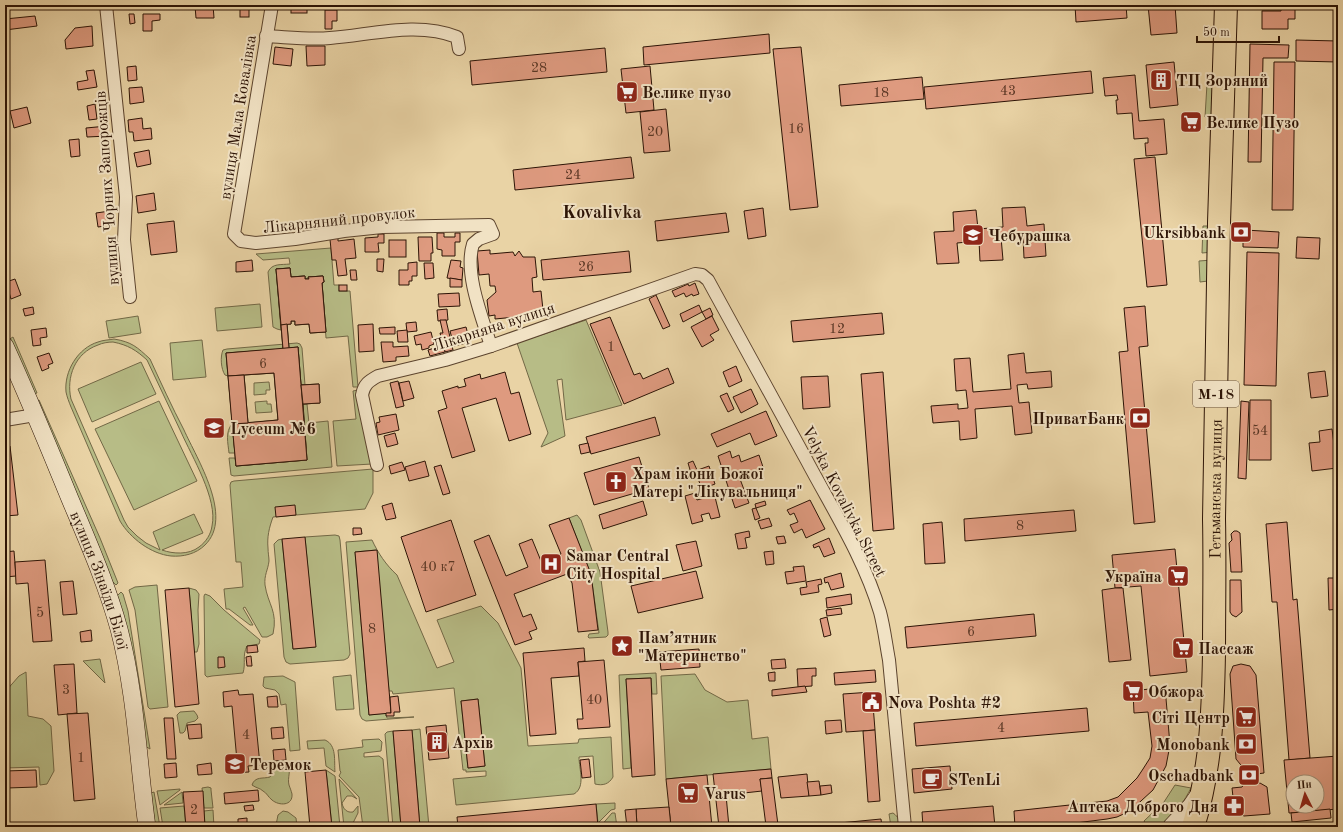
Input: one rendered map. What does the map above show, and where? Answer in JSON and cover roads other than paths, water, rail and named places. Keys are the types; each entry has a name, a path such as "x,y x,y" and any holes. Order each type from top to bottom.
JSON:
{"highway":[{"name":"Гетьманська вулиця","path":"1193,827 1203,788 1210,743 1213,708 1214,519 1218,295 1226,5"}],"street":[{"name":"вулиця Чорних Запорожців","path":"106,5 126,197 124,240 130,298"},
{"name":"вулиця Мала Ковалівка","path":"234,234 272,5"},
{"path":"266,36 328,38 408,30 436,31 457,37 459,49"},
{"name":"Лікарняний провулок","path":"234,234 241,241 256,243 382,227 489,225 493,234 473,244 470,253 471,270 477,300 491,346"},
{"name":"Лікарняна вулиця","path":"377,465 362,395 363,388 369,381 378,376 445,360 491,346 695,274 702,275 708,280"},
{"name":"Velyka Kovalivka Street","path":"708,280 834,510 860,560 872,588 886,637 905,827"},
{"name":"вулиця Зінаїди Білої","path":"5,346 35,414 108,594 119,629 126,658 134,712 147,827"},
{"path":"5,420 35,414"},
{"path":"1171,827 1191,806 1203,788"}],"place":[{"name":"ТЦ Зоряний","path":"1161,80"},
{"name":"Велике пузо","path":"627,92"},
{"name":"Велике Пузо","path":"1191,122"},
{"name":"Ukrsibbank","path":"1241,232"},
{"name":"Чебурашка","path":"973,235"},
{"name":"ПриватБанк","path":"1140,418"},
{"name":"Lyceum №6","path":"214,428"},
{"name":"Храм ікони Божої Матері \"Лікувальниця\"","path":"616,482"},
{"name":"Samar Central City Hospital","path":"551,564"},
{"name":"Україна","path":"1178,576"},
{"name":"Пам’ятник \"Материнство\"","path":"622,646"},
{"name":"Пассаж","path":"1183,648"},
{"name":"Обжора","path":"1133,691"},
{"name":"Nova Poshta #2","path":"872,702"},
{"name":"Сіті Центр","path":"1246,717"},
{"name":"Архів","path":"437,742"},
{"name":"Monobank","path":"1246,744"},
{"name":"Теремок","path":"235,764"},
{"name":"Oschadbank","path":"1249,775"},
{"name":"STenLi","path":"932,779"},
{"name":"Varus","path":"688,793"},
{"name":"Аптека Доброго Дня","path":"1234,806"}],"district":[{"name":"Kovalivka","path":"602,212"}]}
